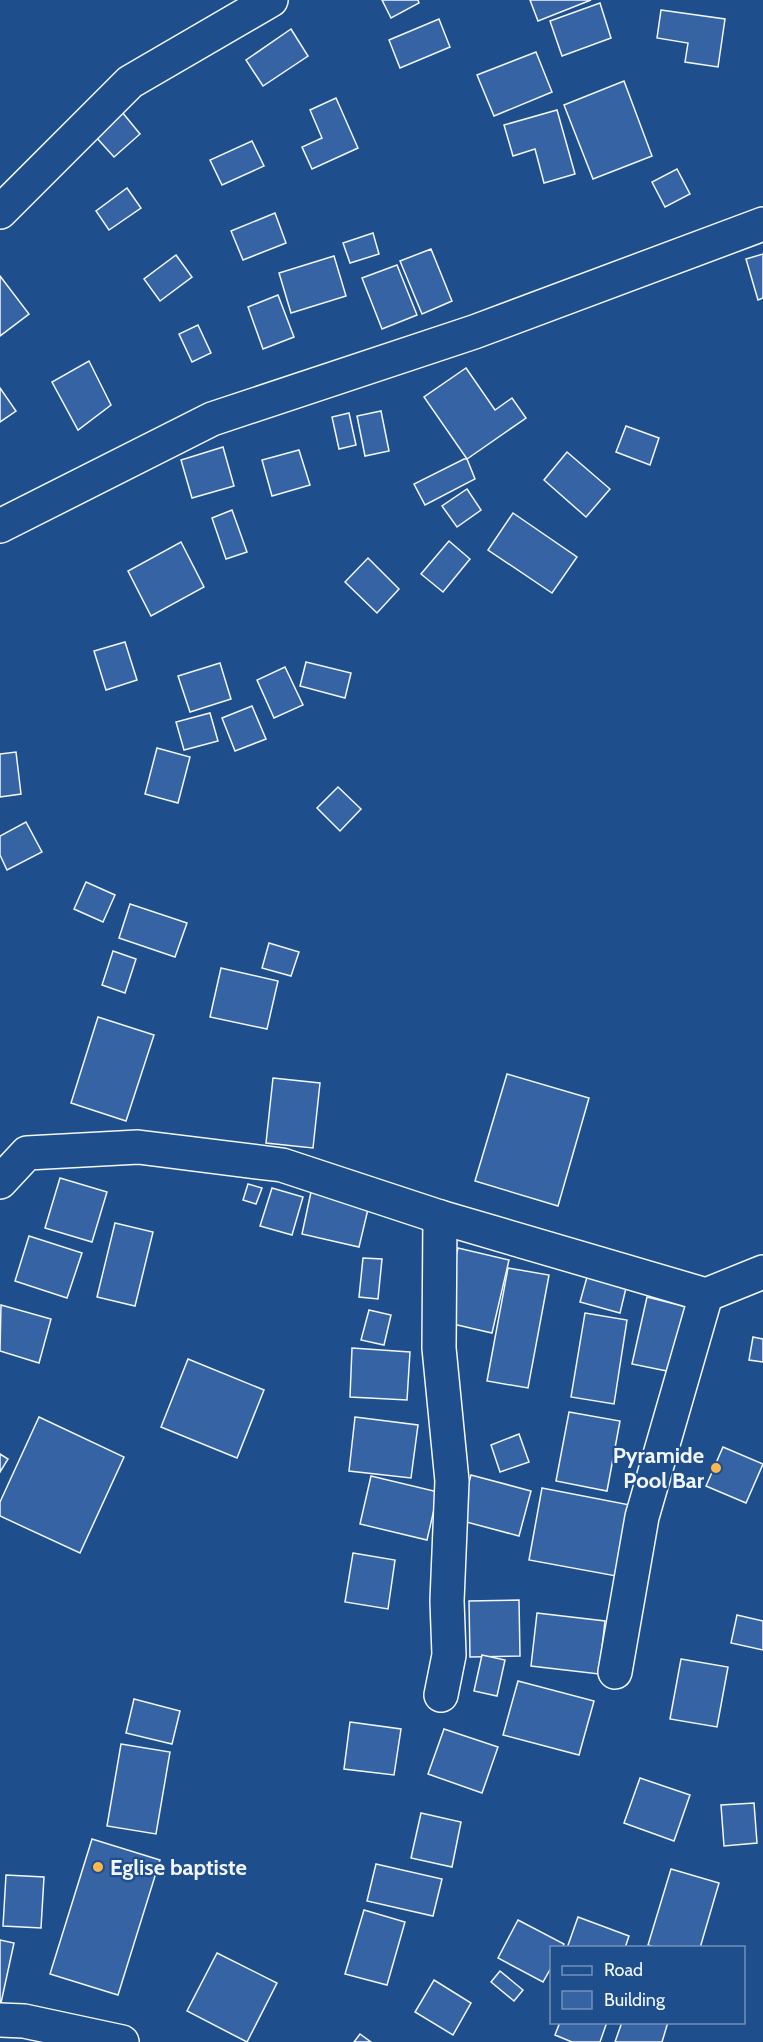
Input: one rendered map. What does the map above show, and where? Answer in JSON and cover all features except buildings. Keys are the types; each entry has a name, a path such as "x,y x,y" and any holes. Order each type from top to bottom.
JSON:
{"street":[{"path":"0,212 130,82 271,0"},
{"path":"0,526 212,419 474,332 763,224"},
{"path":"0,1182 27,1153 138,1147 282,1165 440,1217 706,1295 763,1272"},
{"path":"440,1217 439,1348 452,1481 447,1601 449,1655 441,1695"},
{"path":"615,1672 642,1517 706,1295"},
{"path":"0,2020 24,2021 122,2042"}],"place":[{"name":"Pyramide Pool Bar","path":"716,1468"},
{"name":"Eglise baptiste","path":"98,1867"}]}
